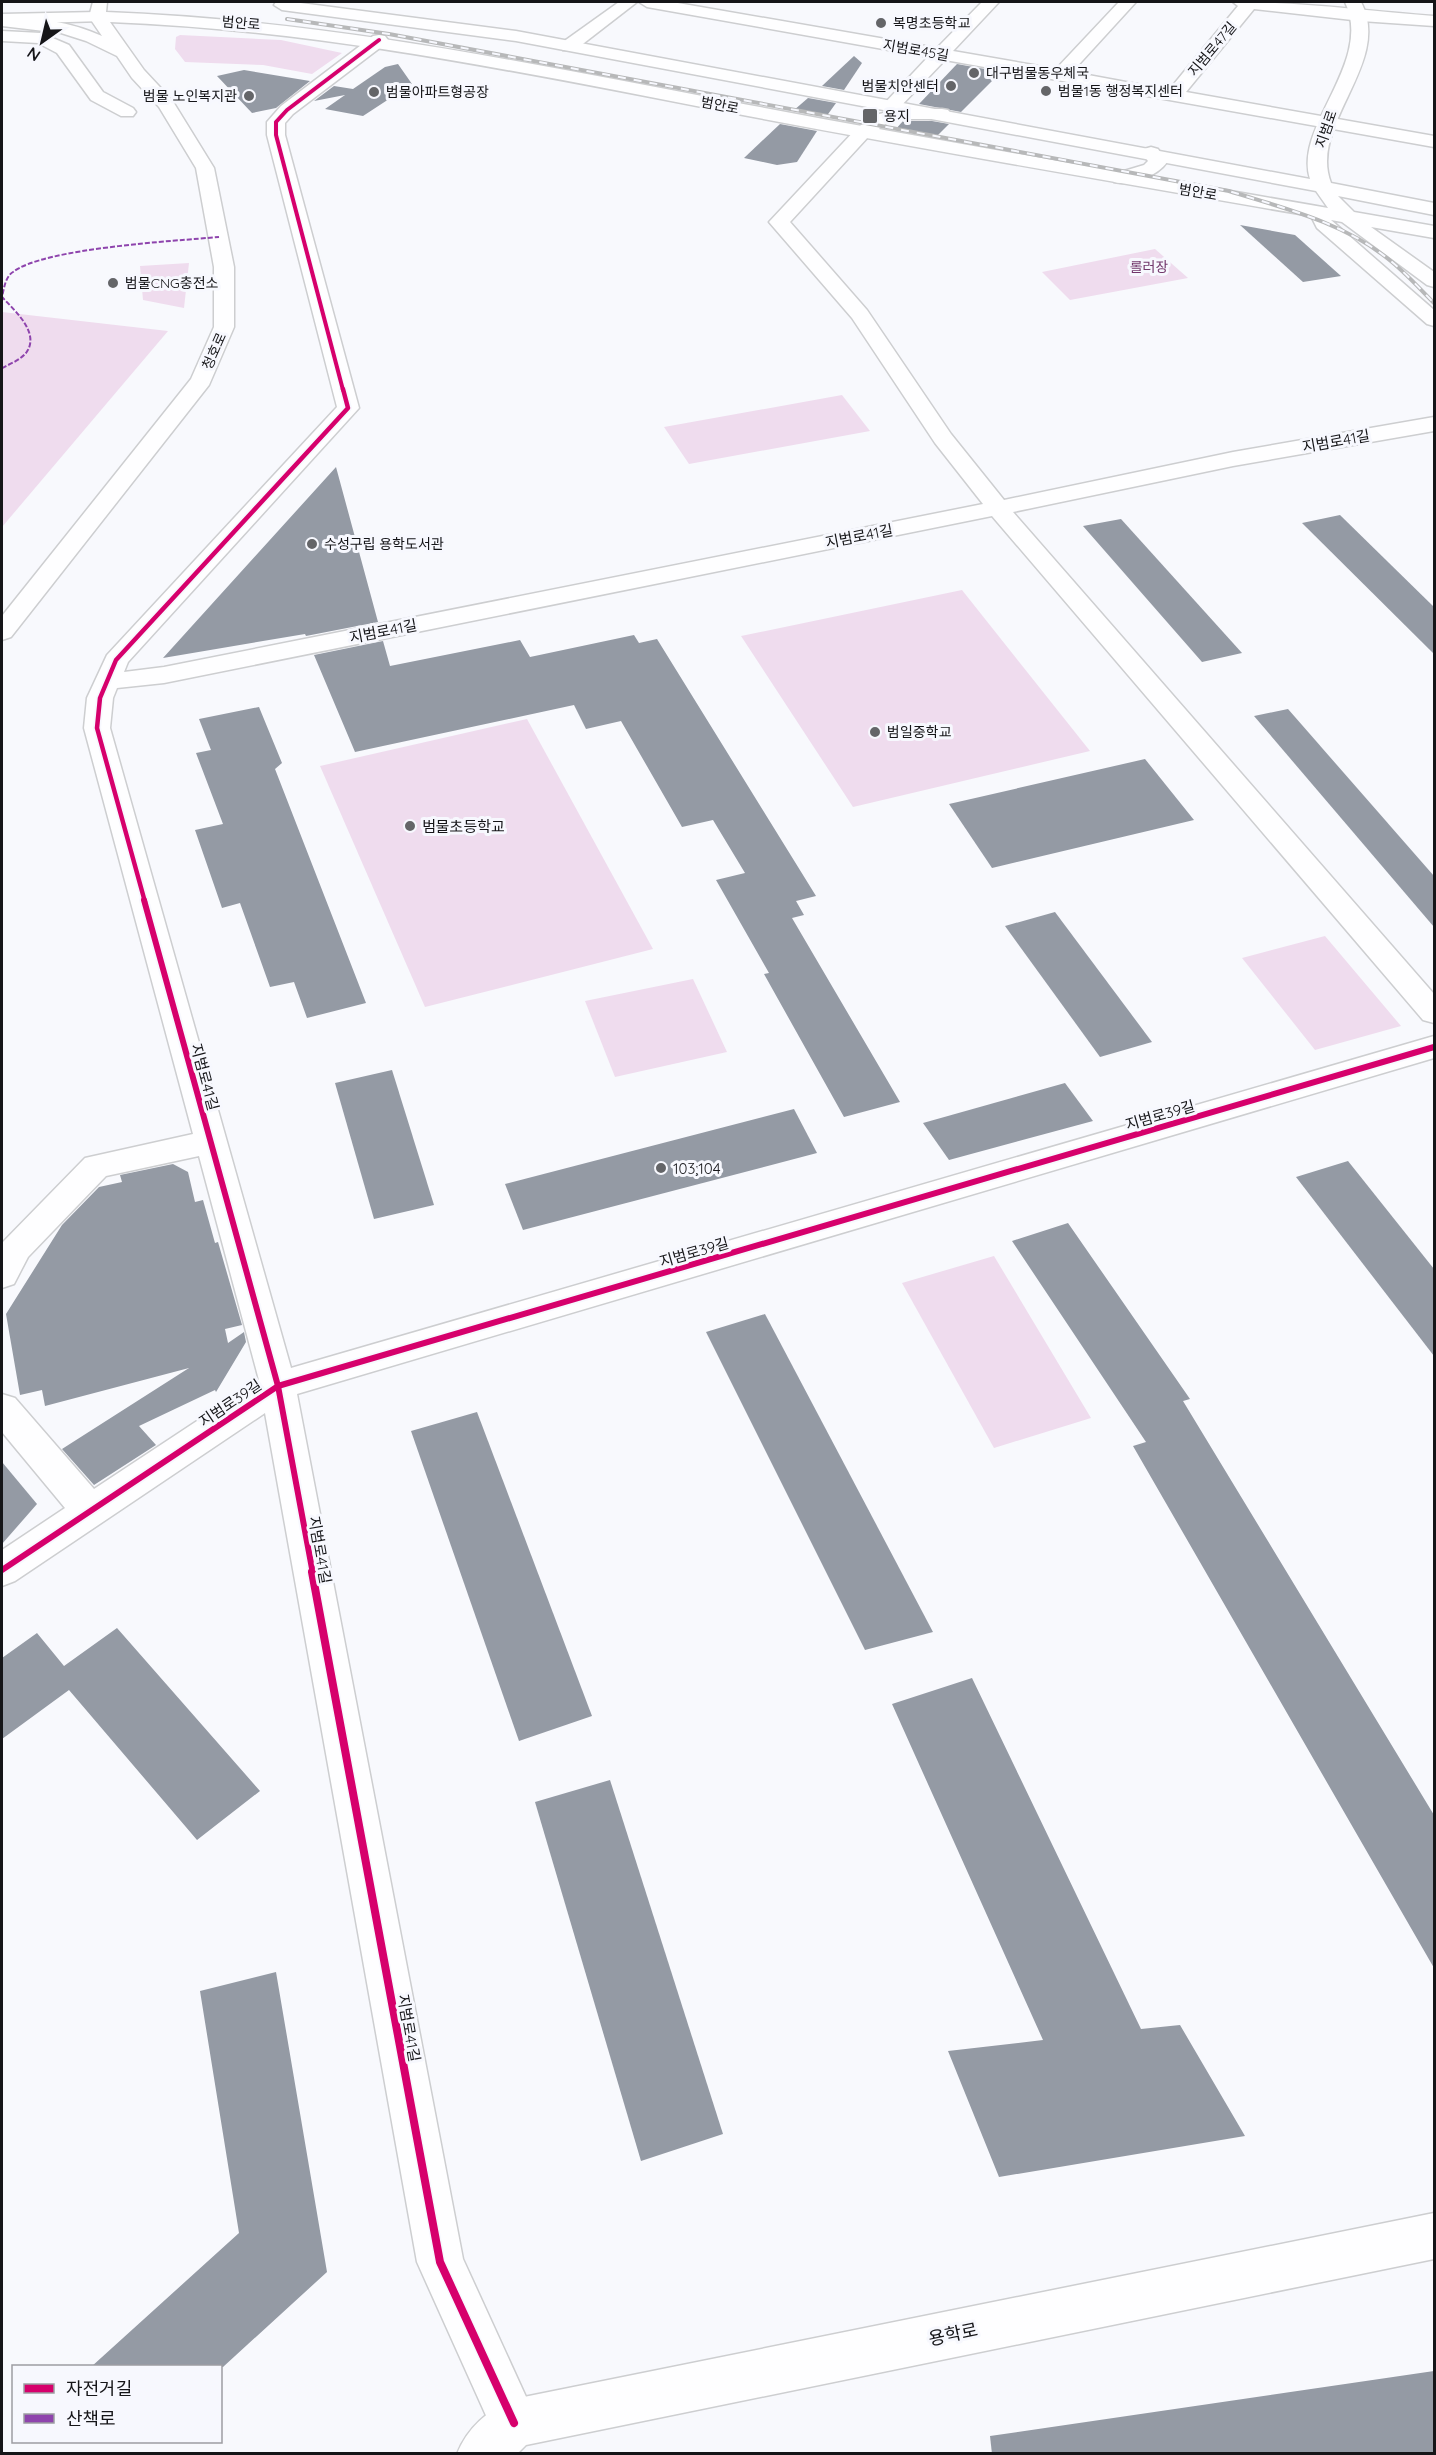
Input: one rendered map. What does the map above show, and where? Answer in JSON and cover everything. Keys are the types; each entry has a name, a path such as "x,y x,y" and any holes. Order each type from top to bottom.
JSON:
{"main road":[{"path":"2,3 10,2"},
{"path":"569,46 629,2"},
{"name":"지범로45길","path":"647,2 1429,140"},
{"path":"892,105 991,2"},
{"path":"1060,75 1128,2"},
{"name":"지범로47길","path":"1174,95 1246,2 1357,9 1434,21"},
{"name":"범안로","path":"269,4 434,24 569,46 942,114"},
{"name":"범안로","path":"2,20 99,9 161,18 241,23 379,40 863,132 1434,232"},
{"name":"청호로","path":"2,632 201,380 224,327 224,267 205,168 166,104 138,74 139,45 99,9"},
{"name":"지범로","path":"1357,9 1359,48 1327,122 1315,163 1323,188 1348,217 1434,281"},
{"path":"2,20 37,23 98,38 139,45 164,30 202,24 241,23"},
{"path":"2,36 41,38 63,49 97,96 127,112"},
{"path":"107,682 116,660 348,408 276,135 276,122 287,110 379,40"},
{"path":"1434,209 942,114 901,114 880,119 863,132 779,222 860,314 943,438 998,508 1434,1013"},
{"path":"1121,178 1151,169 1158,162 1151,153"},
{"path":"1323,188 1317,212 1324,224 1434,320"},
{"name":"지범로41길","path":"498,2438 440,2262 278,1386 97,728 100,698 107,682 176,672 1233,459 1434,424"},
{"name":"지범로39길","path":"2,1570 278,1386 1434,1047"},
{"path":"2,1275 15,1249 96,1166 211,1142"},
{"path":"2,1408 90,1511"},
{"name":"용학로","path":"498,2438 1434,2236"}],"green space":[{"path":"180,35 281,40 342,53 312,74 263,65 185,62 175,49 176,37"},
{"name":"롤러장","path":"1155,249 1188,278 1070,300 1042,272"},
{"path":"189,263 184,308 143,300 140,266"},
{"path":"2,312 168,331 2,527"},
{"path":"842,395 870,431 689,464 664,427"},
{"path":"962,590 1090,751 853,807 741,636"},
{"path":"527,719 653,949 425,1007 320,766"},
{"path":"1325,936 1401,1026 1315,1050 1242,958"},
{"path":"693,979 727,1052 615,1077 585,1001"},
{"path":"994,1256 1091,1418 994,1448 902,1283"}],"building":[{"path":"854,56 862,63 844,90 822,86"},
{"path":"398,64 412,84 363,116 325,109 345,95 314,101 334,86 353,89 385,67"},
{"path":"957,64 1001,72 961,112 919,104"},
{"path":"244,70 310,81 276,108 252,113 217,76"},
{"path":"808,98 836,103 826,117 793,111"},
{"path":"903,121 932,121 949,124 936,137 895,130"},
{"path":"780,124 817,131 797,162 777,165 744,158"},
{"path":"1240,225 1295,235 1341,276 1303,282"},
{"name":"수성구립 용학도서관","path":"336,467 378,622 306,636 305,634 163,658"},
{"path":"1340,515 1434,607 1434,654 1302,523"},
{"path":"1121,519 1242,653 1202,662 1083,526"},
{"path":"634,635 639,643 657,639 816,896 796,901 804,915 792,918 900,1102 844,1117 764,974 769,973 716,880 745,873 713,820 682,827 621,721 586,729 574,705 355,752 314,655 383,641 390,666 520,640 530,657"},
{"path":"259,707 282,763 275,769 366,1003 307,1018 294,982 270,987 240,903 222,908 195,830 223,824 196,753 211,750 199,719"},
{"path":"1288,709 1434,876 1434,927 1254,716"},
{"path":"1145,759 1194,820 992,868 949,804"},
{"path":"1055,912 1152,1042 1100,1057 1005,926"},
{"path":"392,1070 434,1205 374,1219 335,1083"},
{"path":"1065,1083 1093,1121 949,1160 923,1123"},
{"name":"103;104","path":"794,1109 817,1153 523,1230 505,1184"},
{"path":"1348,1161 1434,1269 1434,1356 1296,1177"},
{"path":"173,1164 188,1172 195,1202 203,1200 215,1243 218,1242 242,1325 225,1329 228,1343 244,1332 246,1342 216,1392 215,1390 139,1426 156,1445 94,1485 62,1449 189,1368 45,1406 42,1390 20,1395 6,1314 62,1225 99,1187 122,1182 120,1175"},
{"path":"1068,1223 1190,1399 1183,1401 1434,1815 1434,1968 1133,1446 1146,1442 1012,1241"},
{"path":"765,1314 933,1632 865,1650 706,1332"},
{"path":"477,1412 592,1716 519,1741 411,1431"},
{"path":"2,1462 37,1504 2,1544"},
{"path":"117,1628 260,1791 197,1840 69,1690 2,1739 2,1658 37,1633 64,1666"},
{"path":"972,1678 1141,2029 1180,2025 1245,2136 999,2177 948,2051 1043,2040 892,1704"},
{"path":"610,1780 723,2134 641,2161 535,1802"},
{"path":"276,1972 327,2272 223,2367 222,2365 93,2365 239,2233 200,1991"},
{"path":"1434,2371 1434,2454 992,2454 990,2436"}],"railway":[{"path":"287,19 389,34 1229,191 1311,217 1370,245 1393,263 1434,303"}],"marked path":[{"path":"2,368 26,353 31,338 29,330 19,315 2,297 6,281 12,272 49,258 78,253 219,237"}],"cycle path":[{"path":"379,40 287,110 276,122 276,135 348,408 116,660 100,698 97,728 278,1386 440,2262 514,2423"},
{"path":"2,1570 278,1386 1434,1047"}],"place":[{"name":"복명초등학교","path":"881,23"},
{"name":"대구범물동우체국","path":"974,73"},
{"name":"범물치안센터","path":"951,86"},
{"name":"범물1동 행정복지센터","path":"1046,91"},
{"name":"범물아파트형공장","path":"374,92"},
{"name":"범물 노인복지관","path":"249,96"},
{"name":"용지","path":"870,116"},
{"name":"범물CNG충전소","path":"113,283"},
{"name":"수성구립 용학도서관","path":"312,544"},
{"name":"범일중학교","path":"875,732"},
{"name":"범물초등학교","path":"410,826"},
{"name":"103;104","path":"661,1168"}]}
